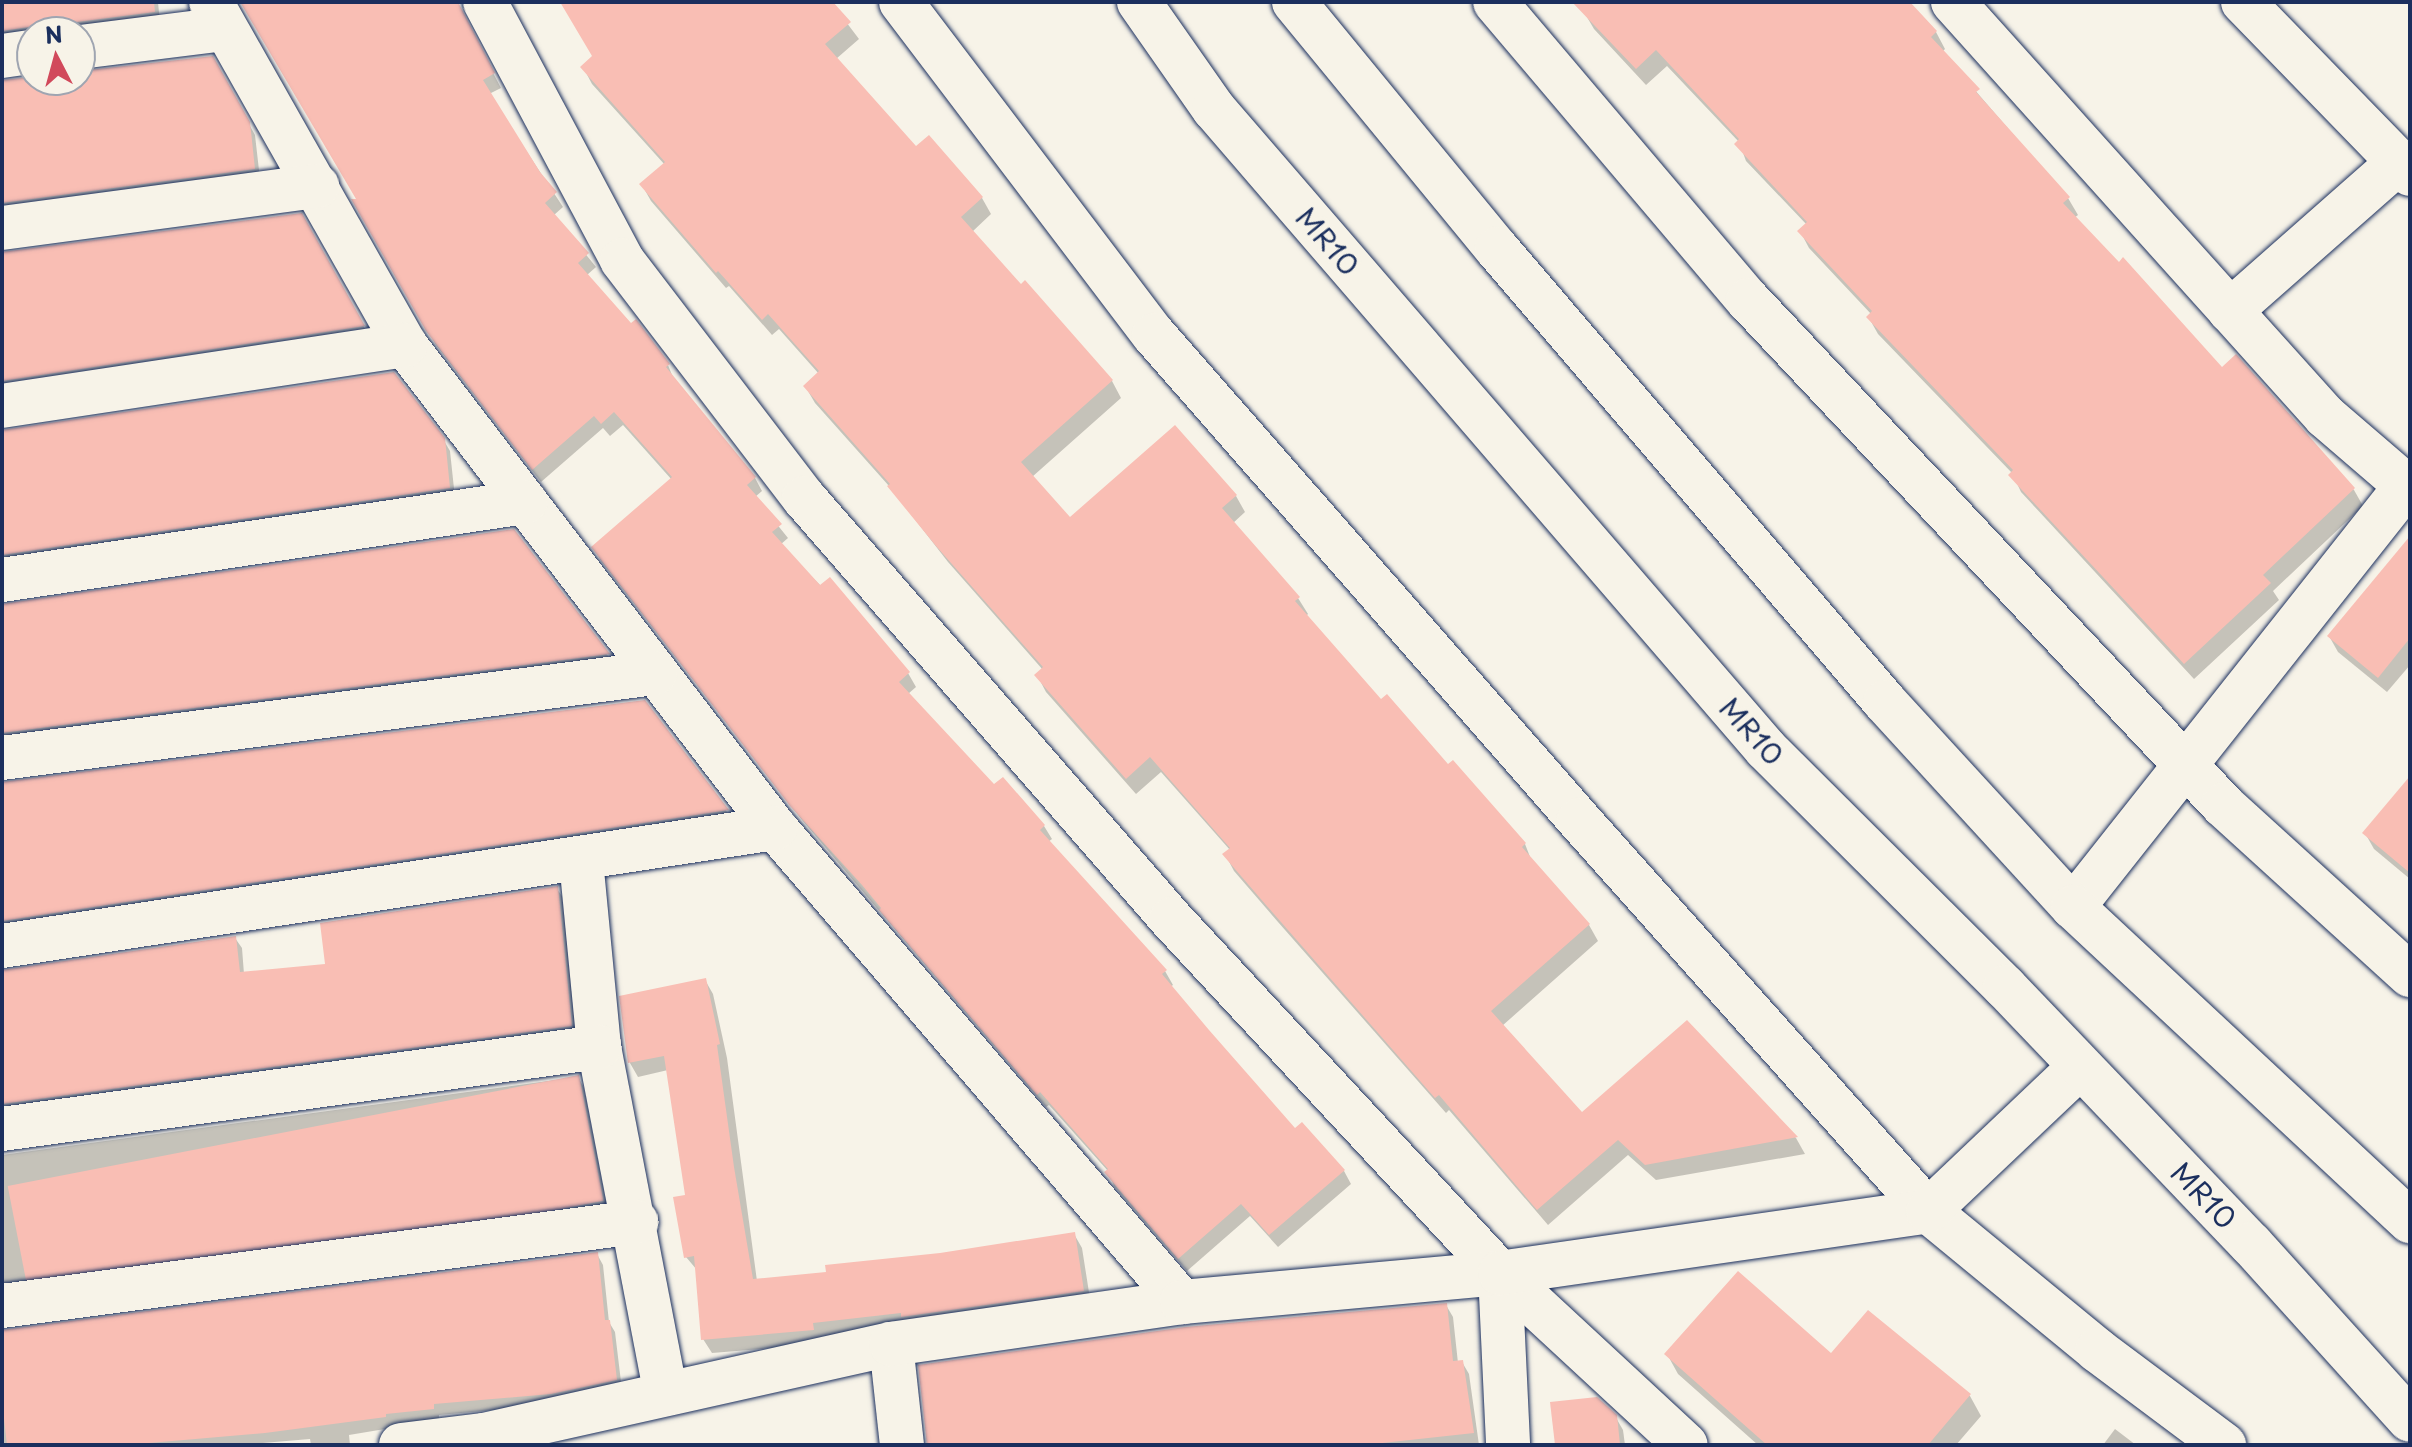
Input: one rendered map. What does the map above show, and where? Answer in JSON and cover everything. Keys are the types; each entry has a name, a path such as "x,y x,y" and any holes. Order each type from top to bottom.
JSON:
{"street":[{"path":"485,2 622,260 804,498 1171,919 1500,1273 1686,1445"},
{"path":"901,2 1154,335 1928,1211 2097,1350 2224,1445"},
{"name":"MR10","path":"1139,2 1214,109 1766,749 2251,1244 2410,1420"},
{"path":"1294,2 1497,249 1885,702 2073,907 2410,1221"},
{"path":"1495,2 1748,300 2223,805 2410,975"},
{"path":"1953,2 2325,416 2409,486 2073,907"},
{"path":"2230,311 2404,168 2243,2"},
{"path":"96,43 218,16 405,345 775,828 1182,1302"},
{"path":"2,228 317,186"},
{"path":"2,406 405,345"},
{"path":"2,580 525,502"},
{"path":"2,758 655,673"},
{"path":"2,946 775,828"},
{"path":"581,860 599,1047 636,1222 666,1394"},
{"path":"2,1129 599,1047"},
{"path":"401,1445 485,1440 666,1394 891,1344 1182,1302 1500,1273 1928,1211 2080,1067"},
{"path":"2,1306 636,1222"},
{"path":"1500,1273 1508,1445"},
{"path":"891,1344 902,1445"}],"building":[{"path":"2,2 154,2 155,12 96,20 96,16 16,16 16,29 2,31"},
{"path":"240,2 458,2 495,73 483,80 540,172 557,192 545,203 589,253 578,263 631,323 636,319 670,364 666,367 756,477 747,485 782,524 772,532 820,585 830,577 910,672 899,682 994,784 1003,777 1045,825 1040,830 1167,970 1162,974 1209,1030 1295,1128 1302,1122 1345,1170 1269,1235 1241,1204 1178,1259 1104,1172 1108,1169 1040,1092 1037,1095 879,910 881,908 862,885 790,806 591,547 672,477 614,412 601,424 594,416 532,470 426,331 351,199 356,199"},
{"path":"560,2 833,2 851,22 825,44 916,146 929,135 983,197 961,217 1021,284 1025,280 1113,380 1021,462 1070,517 1175,425 1237,495 1222,508 1300,597 1295,601 1381,699 1387,694 1448,764 1453,760 1526,843 1522,847 1590,924 1491,1011 1582,1112 1687,1020 1798,1137 1645,1165 1618,1140 1537,1210 1439,1095 1435,1098 1222,854 1230,848 1150,757 1126,779 1034,675 1043,667 936,546 887,486 890,484 803,386 819,371 768,314 762,320 718,271 716,273 639,184 665,162 580,67 592,56"},
{"path":"1572,2 1910,2 1937,31 1931,37 1980,89 1976,92 2070,197 2063,203 2119,262 2123,257 2222,367 2236,354 2355,488 2263,575 2271,583 2184,664 2008,475 2013,470 1866,317 1872,311 1797,231 1807,222 1734,144 1739,139 1656,50 1636,69"},
{"path":"213,56 250,122 255,169 2,203 2,80 16,79 16,96 96,96 96,69"},
{"path":"302,213 365,326 2,381 2,252"},
{"path":"394,372 445,438 450,488 2,555 2,430"},
{"path":"514,529 610,654 2,733 2,604"},
{"path":"2410,536 2410,638 2378,678 2327,636"},
{"path":"645,700 729,810 2,921 2,782"},
{"path":"2410,776 2410,873 2362,833"},
{"path":"558,886 572,1026 2,1104 2,970 236,936 240,972 325,964 320,923"},
{"path":"706,978 720,1044 717,1045 734,1167 753,1279 826,1272 825,1265 940,1253 1075,1232 1084,1291 901,1317 901,1313 813,1323 814,1330 701,1340 694,1256 684,1258 673,1197 685,1195 664,1056 628,1063 619,996"},
{"path":"579,1075 603,1201 32,1312 8,1186"},
{"path":"598,1252 605,1320 610,1320 617,1380 551,1394 434,1404 434,1409 265,1433 126,1445 7,1445 2,1401 2,1330"},
{"path":"1738,1271 1831,1353 1868,1310 1971,1394 1928,1445 1767,1445 1664,1354"},
{"path":"1447,1303 1453,1361 1463,1360 1474,1433 1364,1445 927,1445 918,1365 1185,1327"},
{"path":"1597,1397 1617,1415 1620,1445 1555,1445 1550,1402"}]}
